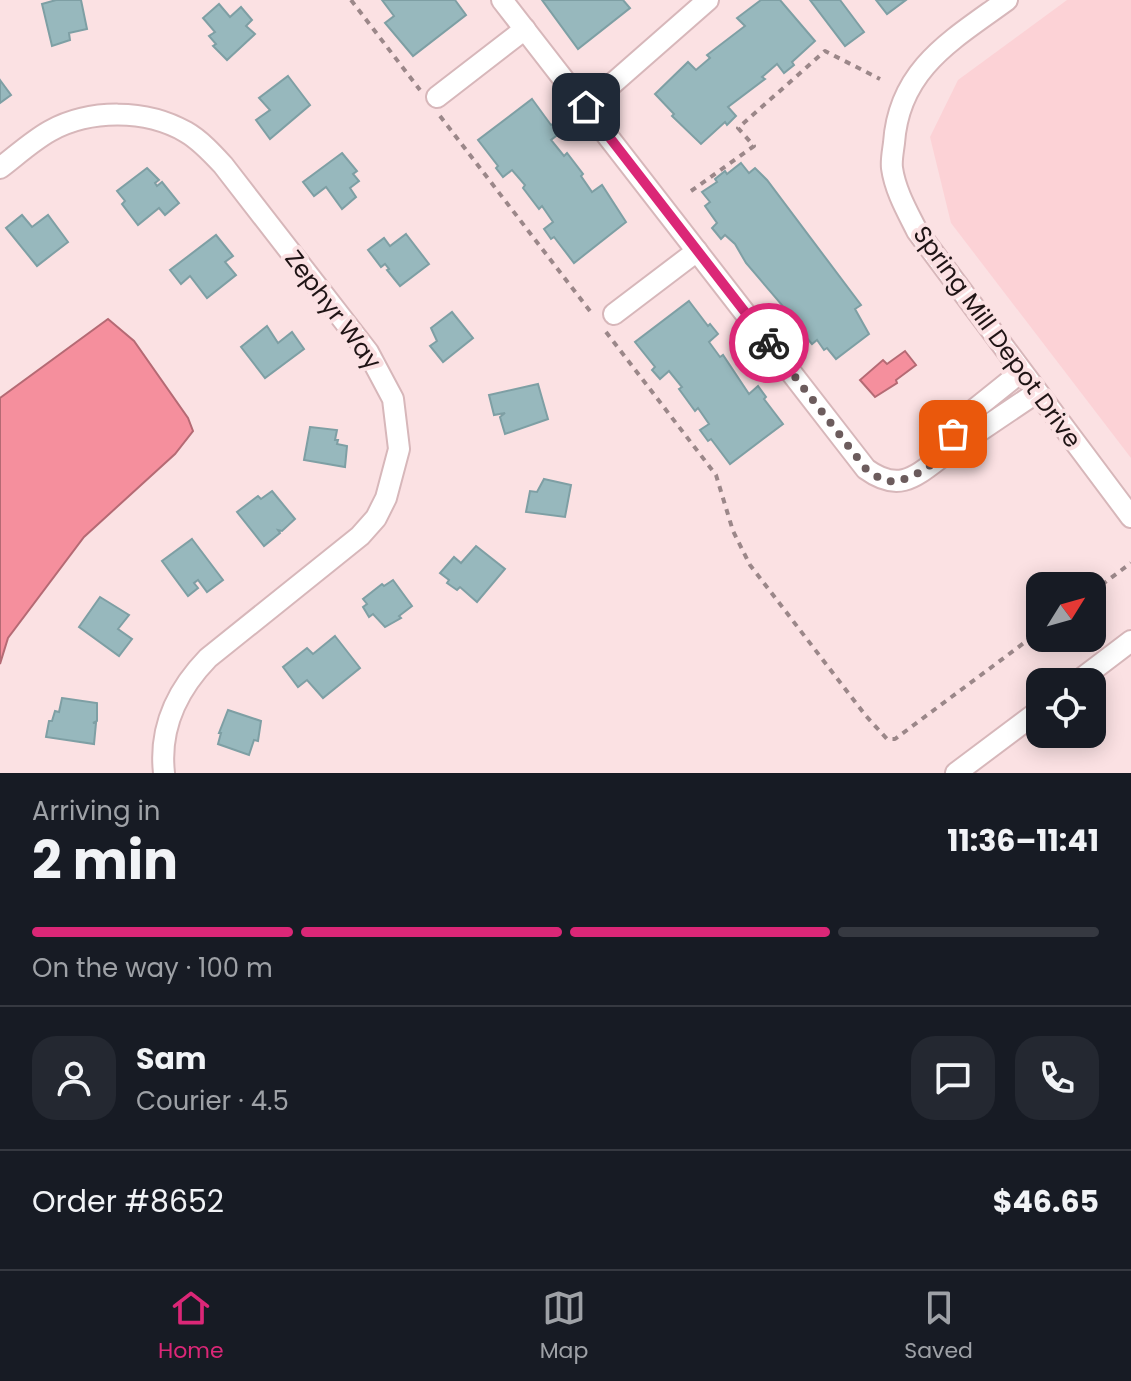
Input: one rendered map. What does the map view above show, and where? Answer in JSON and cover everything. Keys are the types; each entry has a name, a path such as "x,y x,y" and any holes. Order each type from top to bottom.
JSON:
{"street":[{"path":"502,0 866,469 882,480 897,482 921,472 1036,393"},
{"path":"586,107 708,0"},
{"name":"Spring Mill Depot Drive","path":"1007,0 930,59 915,78 902,99 895,125 892,167 903,202 917,231 1131,517"},
{"path":"432,100 525,29"},
{"name":"Zephyr Way","path":"0,168 50,131 74,121 105,115 135,115 187,132 207,148 233,177 368,352 393,399 399,449 393,478 376,518 339,555 192,674 171,712 163,739 164,773"},
{"path":"614,314 697,251"},
{"path":"944,455 965,417 1021,372"},
{"path":"1095,668 1131,641"},
{"path":"960,772 1026,721"}],"path":[{"path":"351,0 432,100 716,475 733,531 750,565 881,735 895,739 1026,641"},
{"path":"691,191 754,146 738,128 825,51 880,79"},
{"path":"1106,582 1131,563"}],"shaded area":[{"path":"1067,0 1131,0 1131,458 951,223 930,137 958,80"},
{"path":"108,319 134,341 188,418 193,431 175,454 84,537 8,638 0,664 0,398"},
{"path":"905,351 916,365 896,380 897,383 875,397 860,380 883,360 887,364"}],"building":[{"path":"56,0 81,0 87,29 69,33 70,40 52,46 42,4"},
{"path":"382,0 455,0 466,15 413,56 385,23 394,16"},
{"path":"542,0 623,0 630,8 578,49"},
{"path":"761,0 780,0 815,41 784,73 777,64 762,77 765,79 728,107 736,116 701,144 655,94 688,62 696,70 710,58 707,55 745,26 737,18"},
{"path":"810,0 840,0 864,32 845,46"},
{"path":"876,0 906,0 887,14"},
{"path":"219,4 230,17 241,7 252,20 246,26 255,34 227,60 213,46 216,44 209,36 215,32 203,18"},
{"path":"288,76 310,105 270,139 256,120 270,110 259,98"},
{"path":"0,80 11,95 0,103"},
{"path":"532,99 551,125 554,123 561,132 551,140 564,156 567,153 592,192 602,185 626,222 574,263 544,229 553,222 542,206 539,209 512,170 503,177 478,140"},
{"path":"342,153 357,171 353,174 359,181 350,188 356,197 342,209 326,187 314,196 303,182"},
{"path":"741,163 749,173 755,168 767,180 861,305 855,309 869,334 836,359 817,340 812,344 798,328 793,332 784,320 789,317 782,305 746,263 735,244 725,235 721,239 712,228 717,223 705,206 710,202 702,192 717,182 715,179 725,171 727,174"},
{"path":"147,168 159,180 155,183 157,186 162,182 179,203 165,215 159,208 138,225 122,204 125,201 117,191"},
{"path":"22,215 32,227 48,215 68,242 37,266 6,228"},
{"path":"406,234 429,264 400,286 385,264 381,267 368,250 384,238 390,246"},
{"path":"216,235 233,256 225,262 236,275 207,298 190,276 181,284 170,270"},
{"path":"689,301 718,334 709,342 720,357 723,355 749,394 758,386 783,424 730,464 700,430 709,424 698,408 695,411 679,389 682,387 669,371 660,379 652,370 655,367 635,342"},
{"path":"452,312 473,338 443,362 430,346 437,341 431,328"},
{"path":"267,326 278,343 292,332 304,349 265,378 241,347"},
{"path":"538,384 548,419 505,434 500,417 505,413 494,415 489,395"},
{"path":"310,427 337,430 337,444 347,446 345,467 304,460"},
{"path":"544,479 571,485 565,517 526,512 530,491 537,492"},
{"path":"272,491 295,519 282,531 278,530 280,533 264,546 237,512 258,496 261,499"},
{"path":"192,539 223,580 207,592 198,580 194,583 198,588 188,596 162,561"},
{"path":"476,546 505,569 477,602 460,587 457,590 447,583 449,580 440,573 454,557 461,563"},
{"path":"393,580 412,606 399,616 401,618 385,627 373,614 369,617 363,607 367,604 363,599 382,584 384,586"},
{"path":"100,597 129,615 118,629 132,639 119,656 79,627"},
{"path":"335,636 360,668 323,698 307,680 298,687 283,667 307,648 313,654"},
{"path":"62,698 97,703 97,721 93,723 96,723 94,744 46,737 49,721 52,721 55,711 59,712"},
{"path":"228,710 261,721 258,741 254,740 249,755 218,744"}],"way so far":[{"path":"769,343 866,469 882,480 897,482 921,472 944,455 953,434"}],"route":[{"path":"586,107 769,343"}]}
